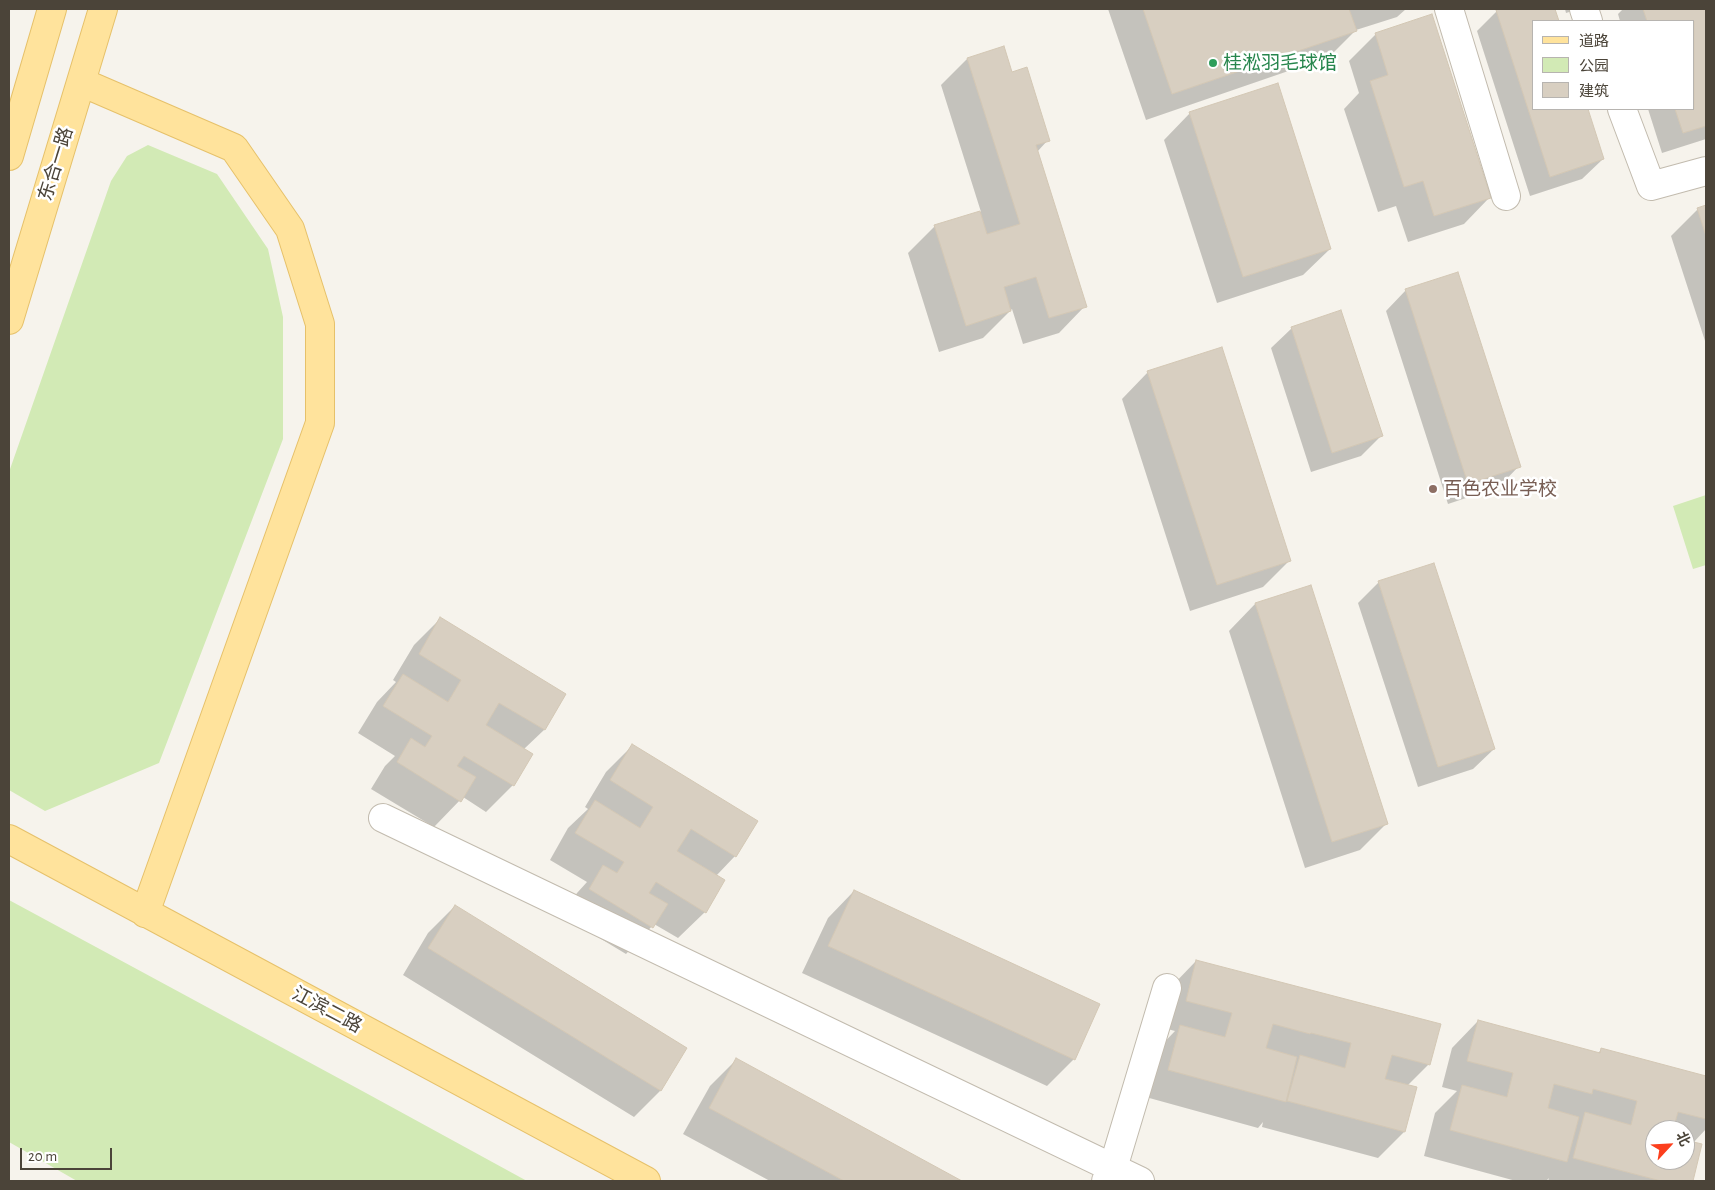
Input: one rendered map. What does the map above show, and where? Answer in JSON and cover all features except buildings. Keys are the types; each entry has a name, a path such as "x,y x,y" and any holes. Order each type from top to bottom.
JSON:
{"main road":[{"path":"9,156 52,9"},
{"name":"东合一路","path":"9,320 103,9"},
{"path":"81,82 234,148 290,229 320,324 320,424 145,913"},
{"name":"江滨二路","path":"9,838 145,913 646,1181"}],"lane":[{"path":"1449,9 1506,196"},
{"path":"1622,110 1651,186 1706,171"},
{"path":"384,818 1109,1174 1140,1181"},
{"path":"1109,1174 1167,988"}],"green space":[{"path":"148,145 217,174 268,249 283,317 283,439 159,763 45,811 9,790 9,472 111,181 127,156"},
{"path":"1706,495 1706,565 1693,569 1673,506"},
{"path":"9,900 527,1181 77,1181 9,1142"}],"place":[{"name":"桂淞羽毛球馆","path":"1213,63"},
{"name":"百色农业学校","path":"1433,489"}]}
